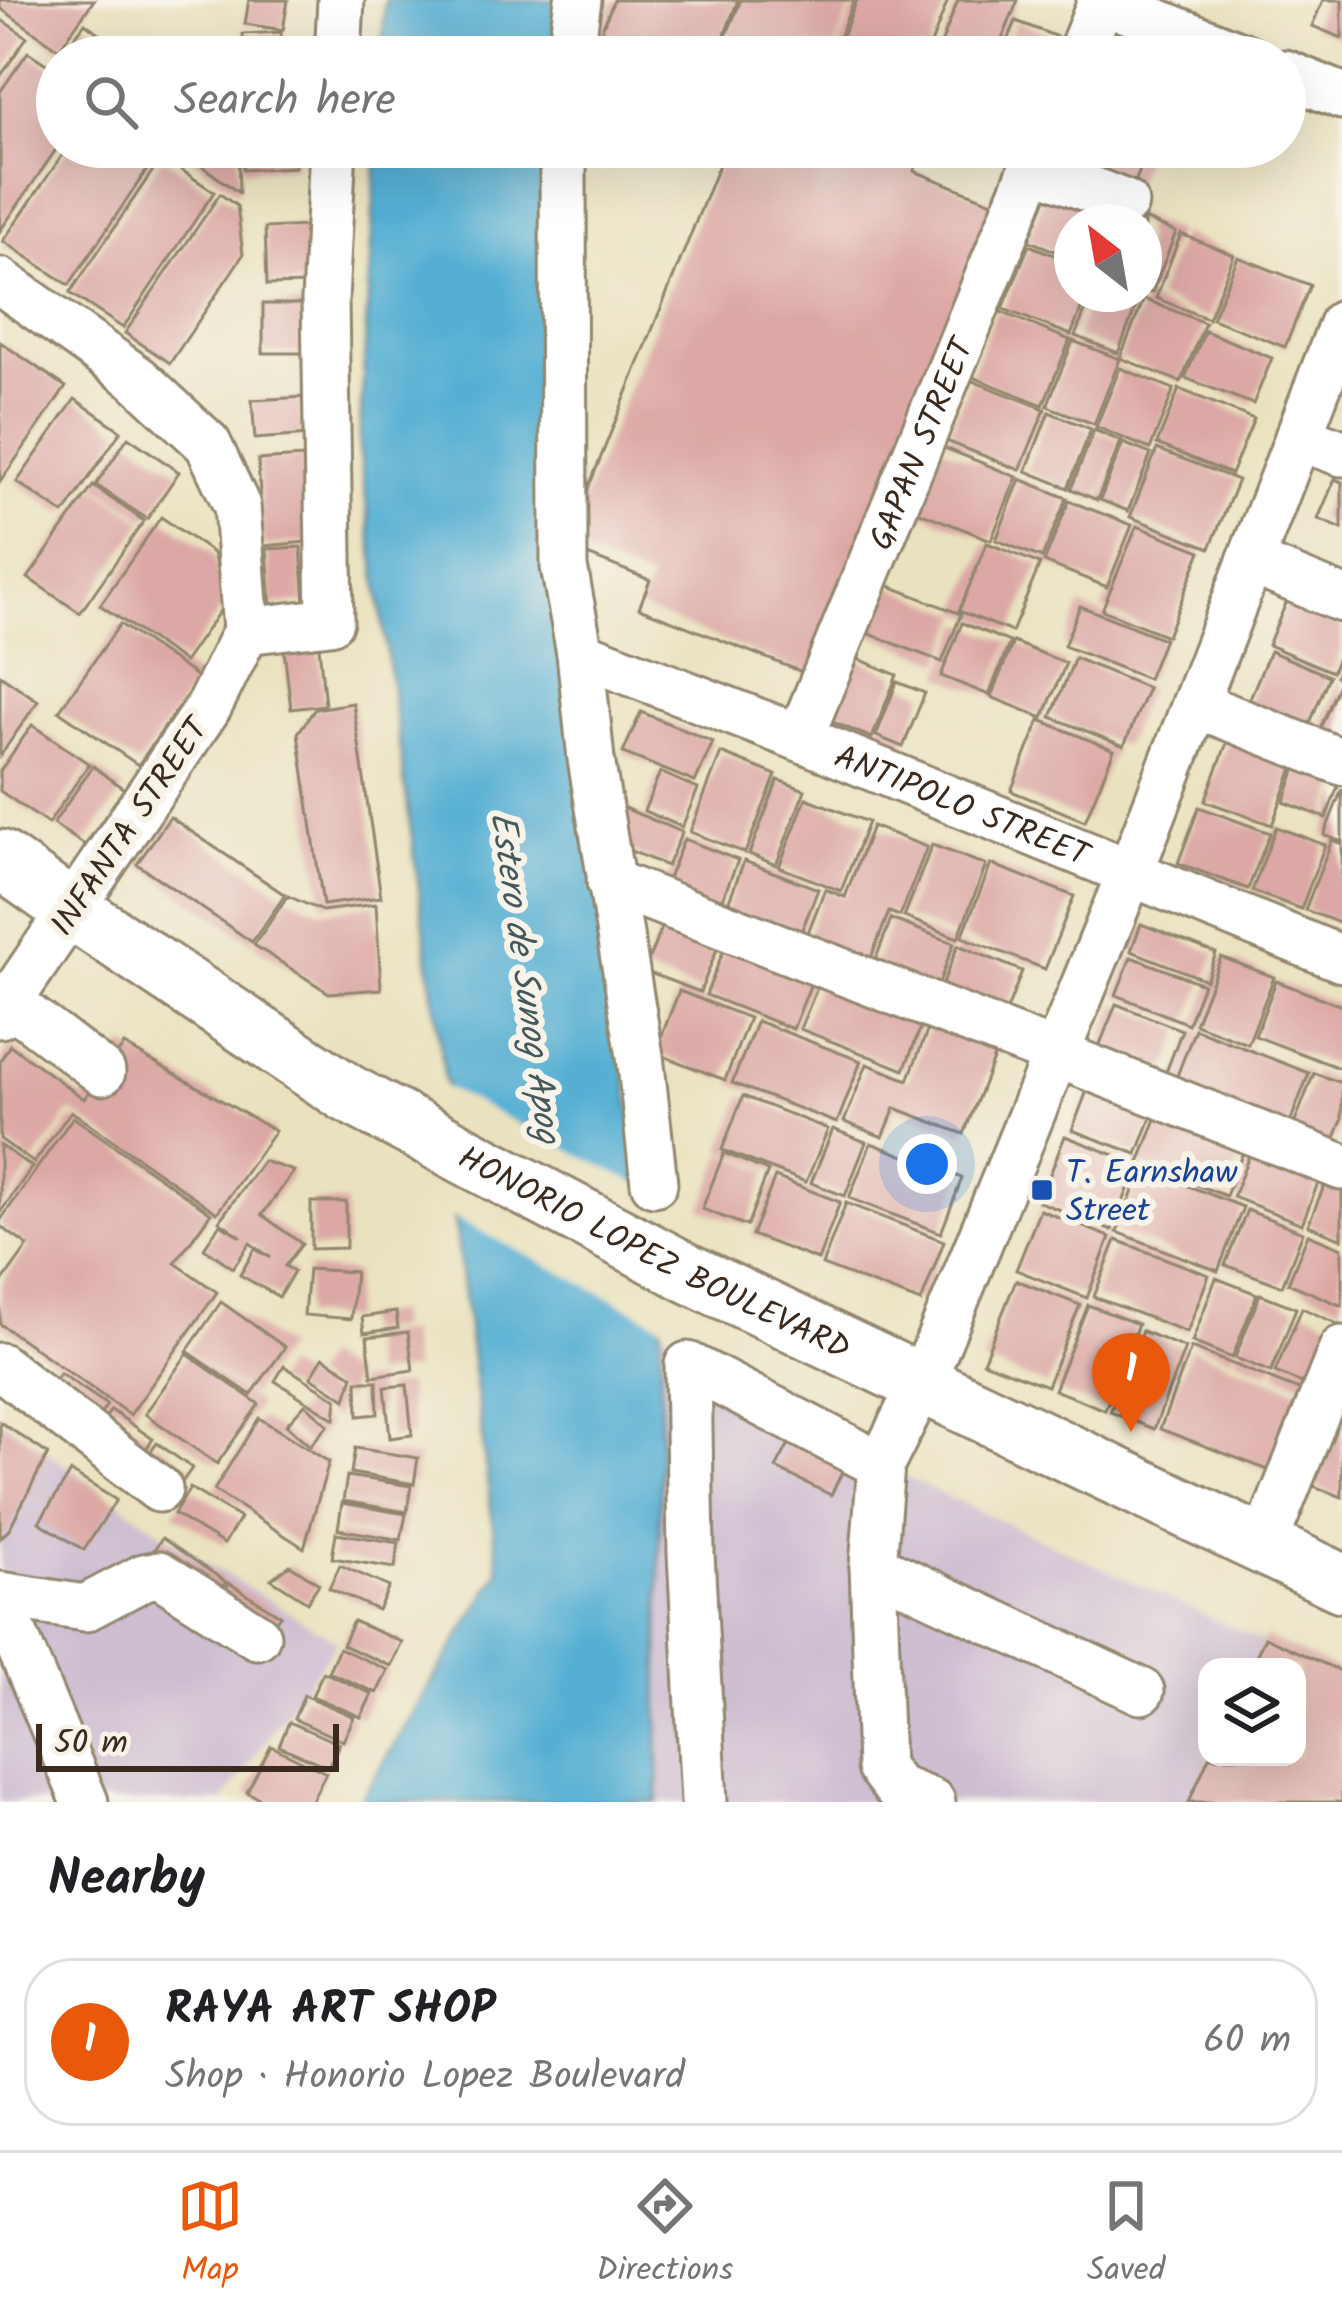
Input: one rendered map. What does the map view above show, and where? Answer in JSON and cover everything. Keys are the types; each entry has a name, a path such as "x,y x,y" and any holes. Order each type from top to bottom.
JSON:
{"main road":[{"name":"HONORIO LOPEZ BOULEVARD","path":"0,859 347,1093 688,1273 1342,1583"}],"street":[{"path":"339,36 341,0"},
{"path":"573,36 578,0"},
{"path":"1087,36 1102,0 1192,36"},
{"path":"1306,81 1342,96"},
{"path":"0,281 138,379 208,444 237,506 246,631 330,621 325,300 332,168"},
{"path":"562,168 564,567 640,1056 654,1183"},
{"name":"GAPAN STREET","path":"800,738 1033,168"},
{"path":"1059,168 1125,202"},
{"path":"932,1802 896,1788 880,1767 872,1566 881,1465 921,1385 1130,873 1342,324"},
{"path":"1298,437 1342,453"},
{"path":"1250,561 1342,599"},
{"name":"INFANTA STREET","path":"4,1008 209,706 246,631"},
{"name":"ANTIPOLO STREET","path":"580,653 1342,959"},
{"path":"1195,704 1342,762"},
{"path":"610,882 1342,1168"},
{"path":"4,1008 102,1072"},
{"path":"1263,1547 1342,1348"},
{"path":"704,1802 691,1554 688,1365 881,1465"},
{"path":"0,1366 159,1489"},
{"path":"872,1566 1141,1690"},
{"path":"85,1802 0,1597 86,1608 144,1577 159,1574 257,1636"}],"shaded area":[{"path":"661,1327 718,1391 1299,1658 1198,1658 1198,1766 1306,1766 1306,1661 1342,1678 1342,1802 658,1802"},
{"path":"0,1419 193,1555 337,1641 222,1802 0,1802"}],"water":[{"path":"385,0 563,0 559,36 383,36"},
{"name":"Estero de Sunog Apog","path":"376,168 552,168 558,582 661,1327 658,1802 359,1802 499,1572 449,1177 446,1089 359,447"}],"pier":[{"path":"439,1084 648,1189 666,1319 663,1325 447,1214"}],"building":[{"path":"0,0 94,0 68,36 40,36 0,8"},
{"path":"249,0 288,0 283,30 245,24"},
{"path":"614,0 738,0 724,36 600,34"},
{"path":"741,0 854,0 839,36 726,36"},
{"path":"857,0 948,0 934,36 842,36"},
{"path":"958,0 1018,0 1003,36 944,36"},
{"path":"1323,0 1342,0 1342,38 1312,26"},
{"path":"0,19 27,37 0,77"},
{"path":"1016,21 1055,36 1010,36"},
{"path":"85,23 102,36 75,36"},
{"path":"281,32 281,36 243,36"},
{"path":"28,52 36,57 36,168 43,168 0,231 0,92"},
{"path":"53,168 148,168 69,285 3,241"},
{"path":"155,168 178,168 214,192 123,328 70,293"},
{"path":"238,168 239,193 206,169"},
{"path":"718,168 915,168 1005,207 815,677 639,608 650,580 565,546"},
{"path":"1059,168 1141,168 1127,202 1057,174"},
{"path":"1052,176 1092,204 1054,204 1054,251 1027,240"},
{"path":"220,194 237,206 243,255 170,363 125,333"},
{"path":"308,226 310,284 267,285 265,228"},
{"path":"1162,226 1176,232 1162,268"},
{"path":"1181,234 1234,255 1208,319 1162,300 1162,283"},
{"path":"1029,245 1054,255 1054,312 1080,312 1071,335 1003,309"},
{"path":"1238,257 1310,285 1285,347 1212,319"},
{"path":"263,304 308,304 308,353 263,353"},
{"path":"1162,306 1205,323 1181,382 1120,358 1139,312 1162,312"},
{"path":"996,310 1070,340 1043,405 970,376"},
{"path":"1085,312 1134,312 1118,353 1075,336"},
{"path":"1205,331 1272,358 1253,404 1185,378"},
{"path":"1073,341 1120,359 1094,424 1047,406"},
{"path":"0,342 66,387 0,482"},
{"path":"1120,368 1174,389 1150,449 1096,427"},
{"path":"970,380 1045,409 1020,470 946,441"},
{"path":"1179,389 1254,419 1231,474 1157,444"},
{"path":"306,397 309,435 255,439 252,400"},
{"path":"75,399 121,431 64,514 17,482"},
{"path":"1049,412 1091,429 1068,488 1026,471"},
{"path":"1094,430 1121,441 1097,500 1071,489"},
{"path":"128,437 179,472 147,519 96,485"},
{"path":"1123,443 1151,454 1128,511 1100,500"},
{"path":"940,446 1017,477 991,540 914,510"},
{"path":"1157,449 1238,480 1210,548 1130,517"},
{"path":"303,457 308,542 263,546 258,460"},
{"path":"1020,479 1067,498 1042,558 996,540"},
{"path":"1335,479 1342,482 1342,529 1318,519"},
{"path":"93,486 144,521 80,613 28,578"},
{"path":"1069,501 1132,525 1107,587 1044,562"},
{"path":"161,517 213,553 226,602 184,662 100,605"},
{"path":"1137,526 1201,551 1167,636 1102,610"},
{"path":"987,543 1040,564 1012,632 959,611"},
{"path":"301,547 305,603 271,605 267,549"},
{"path":"887,585 961,614 942,662 867,633"},
{"path":"1294,585 1342,605 1342,648 1332,672 1268,645"},
{"path":"1080,606 1164,639 1148,679 1064,646"},
{"path":"962,623 1010,642 989,695 941,676"},
{"path":"120,624 199,678 138,765 59,711"},
{"path":"318,637 325,705 291,709 283,641"},
{"path":"1013,642 1066,663 1043,718 991,697"},
{"path":"1270,651 1329,676 1305,735 1245,710"},
{"path":"856,658 897,675 872,738 830,721"},
{"path":"1075,658 1148,688 1124,746 1051,717"},
{"path":"1342,661 1342,749 1316,738 1341,679 1336,676"},
{"path":"0,675 38,701 0,756"},
{"path":"897,682 925,693 903,747 876,736"},
{"path":"353,703 381,897 323,905 298,733 315,709"},
{"path":"641,712 713,742 695,782 623,753"},
{"path":"1040,720 1114,750 1085,821 1011,791"},
{"path":"32,725 89,764 48,824 0,791 0,771"},
{"path":"1233,727 1299,752 1272,825 1205,801"},
{"path":"721,753 776,775 745,853 690,832"},
{"path":"1300,757 1342,776 1326,818 1284,802"},
{"path":"93,766 124,789 85,845 53,824"},
{"path":"660,772 698,789 682,827 644,811"},
{"path":"778,780 805,790 776,865 749,854"},
{"path":"1342,789 1342,842 1324,835"},
{"path":"806,798 868,822 841,891 779,867"},
{"path":"1199,807 1270,833 1248,889 1178,863"},
{"path":"624,808 682,832 667,866 609,842"},
{"path":"170,817 285,895 252,942 137,864"},
{"path":"872,826 927,847 900,916 889,912 865,973 802,948 825,889 845,897"},
{"path":"1276,827 1325,845 1301,909 1252,891"},
{"path":"684,839 738,860 715,917 661,896"},
{"path":"1332,840 1342,844 1342,924 1305,910"},
{"path":"932,845 986,865 958,938 904,917"},
{"path":"744,861 818,889 794,950 721,922"},
{"path":"991,864 1074,896 1045,969 962,937"},
{"path":"288,896 322,911 376,904 381,989 329,993 254,945"},
{"path":"668,912 723,934 700,992 644,971"},
{"path":"891,919 954,943 931,1004 868,979"},
{"path":"1141,924 1216,953 1206,980 1131,951"},
{"path":"730,934 817,968 793,1029 706,995"},
{"path":"958,945 1022,971 999,1031 934,1006"},
{"path":"1131,957 1203,984 1188,1024 1116,995"},
{"path":"1221,957 1274,977 1248,1044 1195,1024"},
{"path":"824,971 927,1011 904,1070 800,1029"},
{"path":"1276,981 1342,1006 1342,1069 1255,1036"},
{"path":"679,991 749,1018 725,1080 655,1053"},
{"path":"1116,1004 1182,1030 1158,1093 1091,1067"},
{"path":"934,1014 1001,1039 964,1134 895,1108 883,1137 844,1122 867,1064 908,1080"},
{"path":"757,1021 861,1061 837,1123 732,1083"},
{"path":"1195,1029 1309,1073 1284,1138 1170,1094"},
{"path":"10,1045 84,1099 124,1045 275,1131 217,1213 71,1111 34,1163 0,1139 0,1061"},
{"path":"1314,1073 1342,1083 1342,1120 1328,1155 1288,1140"},
{"path":"1093,1075 1158,1100 1137,1154 1072,1130"},
{"path":"743,1096 828,1129 806,1182 722,1150"},
{"path":"1163,1101 1250,1134 1226,1196 1139,1163"},
{"path":"73,1117 211,1213 175,1263 217,1292 130,1415 0,1324 0,1285 28,1246 0,1226 0,1221"},
{"path":"833,1129 866,1142 845,1196 811,1183"},
{"path":"1065,1136 1138,1164 1112,1230 1039,1202"},
{"path":"1256,1138 1325,1165 1302,1224 1233,1197"},
{"path":"871,1143 962,1178 941,1233 849,1198"},
{"path":"0,1145 32,1167 0,1213"},
{"path":"724,1153 768,1171 747,1226 702,1209"},
{"path":"263,1161 294,1171 262,1215 302,1244 285,1266 294,1271 279,1297 240,1275 255,1249 271,1258 250,1243 233,1268 204,1248 220,1224 242,1237 219,1221"},
{"path":"1332,1167 1342,1172 1342,1239 1308,1225"},
{"path":"1142,1168 1243,1207 1218,1271 1117,1232"},
{"path":"775,1177 840,1202 818,1260 752,1235"},
{"path":"311,1202 346,1202 346,1248 311,1249"},
{"path":"846,1203 944,1241 921,1302 822,1265"},
{"path":"1040,1210 1110,1237 1087,1298 1016,1270"},
{"path":"1247,1210 1303,1232 1282,1286 1225,1265"},
{"path":"1308,1234 1342,1248 1342,1306 1288,1283"},
{"path":"1116,1240 1209,1275 1187,1332 1094,1297"},
{"path":"308,1269 355,1272 351,1319 304,1315"},
{"path":"1216,1278 1257,1294 1232,1358 1192,1342"},
{"path":"1016,1280 1080,1305 1047,1386 983,1362"},
{"path":"1260,1294 1296,1308 1271,1372 1235,1358"},
{"path":"221,1302 285,1347 251,1395 187,1351"},
{"path":"1088,1305 1138,1324 1105,1410 1054,1390"},
{"path":"1302,1308 1342,1326 1316,1389 1275,1372"},
{"path":"396,1312 398,1328 364,1333 362,1317"},
{"path":"1142,1331 1185,1348 1154,1429 1110,1412"},
{"path":"408,1332 413,1370 372,1376 367,1337"},
{"path":"1191,1348 1307,1393 1276,1473 1160,1429"},
{"path":"187,1354 259,1404 217,1464 145,1414"},
{"path":"323,1357 353,1376 346,1399 311,1377"},
{"path":"284,1366 337,1399 335,1419 275,1381"},
{"path":"60,1373 107,1405 90,1429 43,1397"},
{"path":"357,1381 377,1381 378,1414 358,1416"},
{"path":"407,1385 412,1435 390,1438 385,1387"},
{"path":"305,1404 328,1425 310,1446 286,1425"},
{"path":"111,1410 153,1439 134,1465 92,1436"},
{"path":"1329,1414 1342,1418 1342,1497 1303,1482"},
{"path":"259,1418 329,1462 304,1548 214,1490"},
{"path":"0,1422 48,1454 0,1538"},
{"path":"793,1436 847,1462 831,1495 776,1468"},
{"path":"157,1443 192,1468 175,1492 140,1467"},
{"path":"355,1448 418,1458 414,1484 351,1473"},
{"path":"71,1472 116,1500 84,1550 39,1522"},
{"path":"347,1476 411,1486 407,1512 343,1501"},
{"path":"190,1488 240,1518 224,1544 174,1514"},
{"path":"342,1503 406,1514 401,1540 338,1529"},
{"path":"336,1533 399,1543 395,1568 332,1558"},
{"path":"162,1538 226,1582 211,1603 146,1561"},
{"path":"290,1565 319,1584 307,1602 271,1579"},
{"path":"340,1565 389,1587 378,1610 329,1588"},
{"path":"229,1583 280,1615 265,1636 217,1605"},
{"path":"353,1621 402,1642 391,1666 342,1645"},
{"path":"1265,1637 1342,1672 1342,1802 1189,1802 1205,1766 1306,1766 1306,1658 1255,1658"},
{"path":"339,1648 388,1670 377,1693 328,1672"},
{"path":"323,1672 372,1694 361,1717 312,1696"},
{"path":"304,1695 354,1717 343,1741 294,1719"},
{"path":"289,1722 339,1744 328,1767 279,1746"},
{"path":"271,1746 326,1773 311,1802 267,1802 247,1792"}],"place":[{"name":"T. Earnshaw Street","path":"1042,1190"},
{"name":"RAYA ART SHOP","path":"1131,1432"}]}
